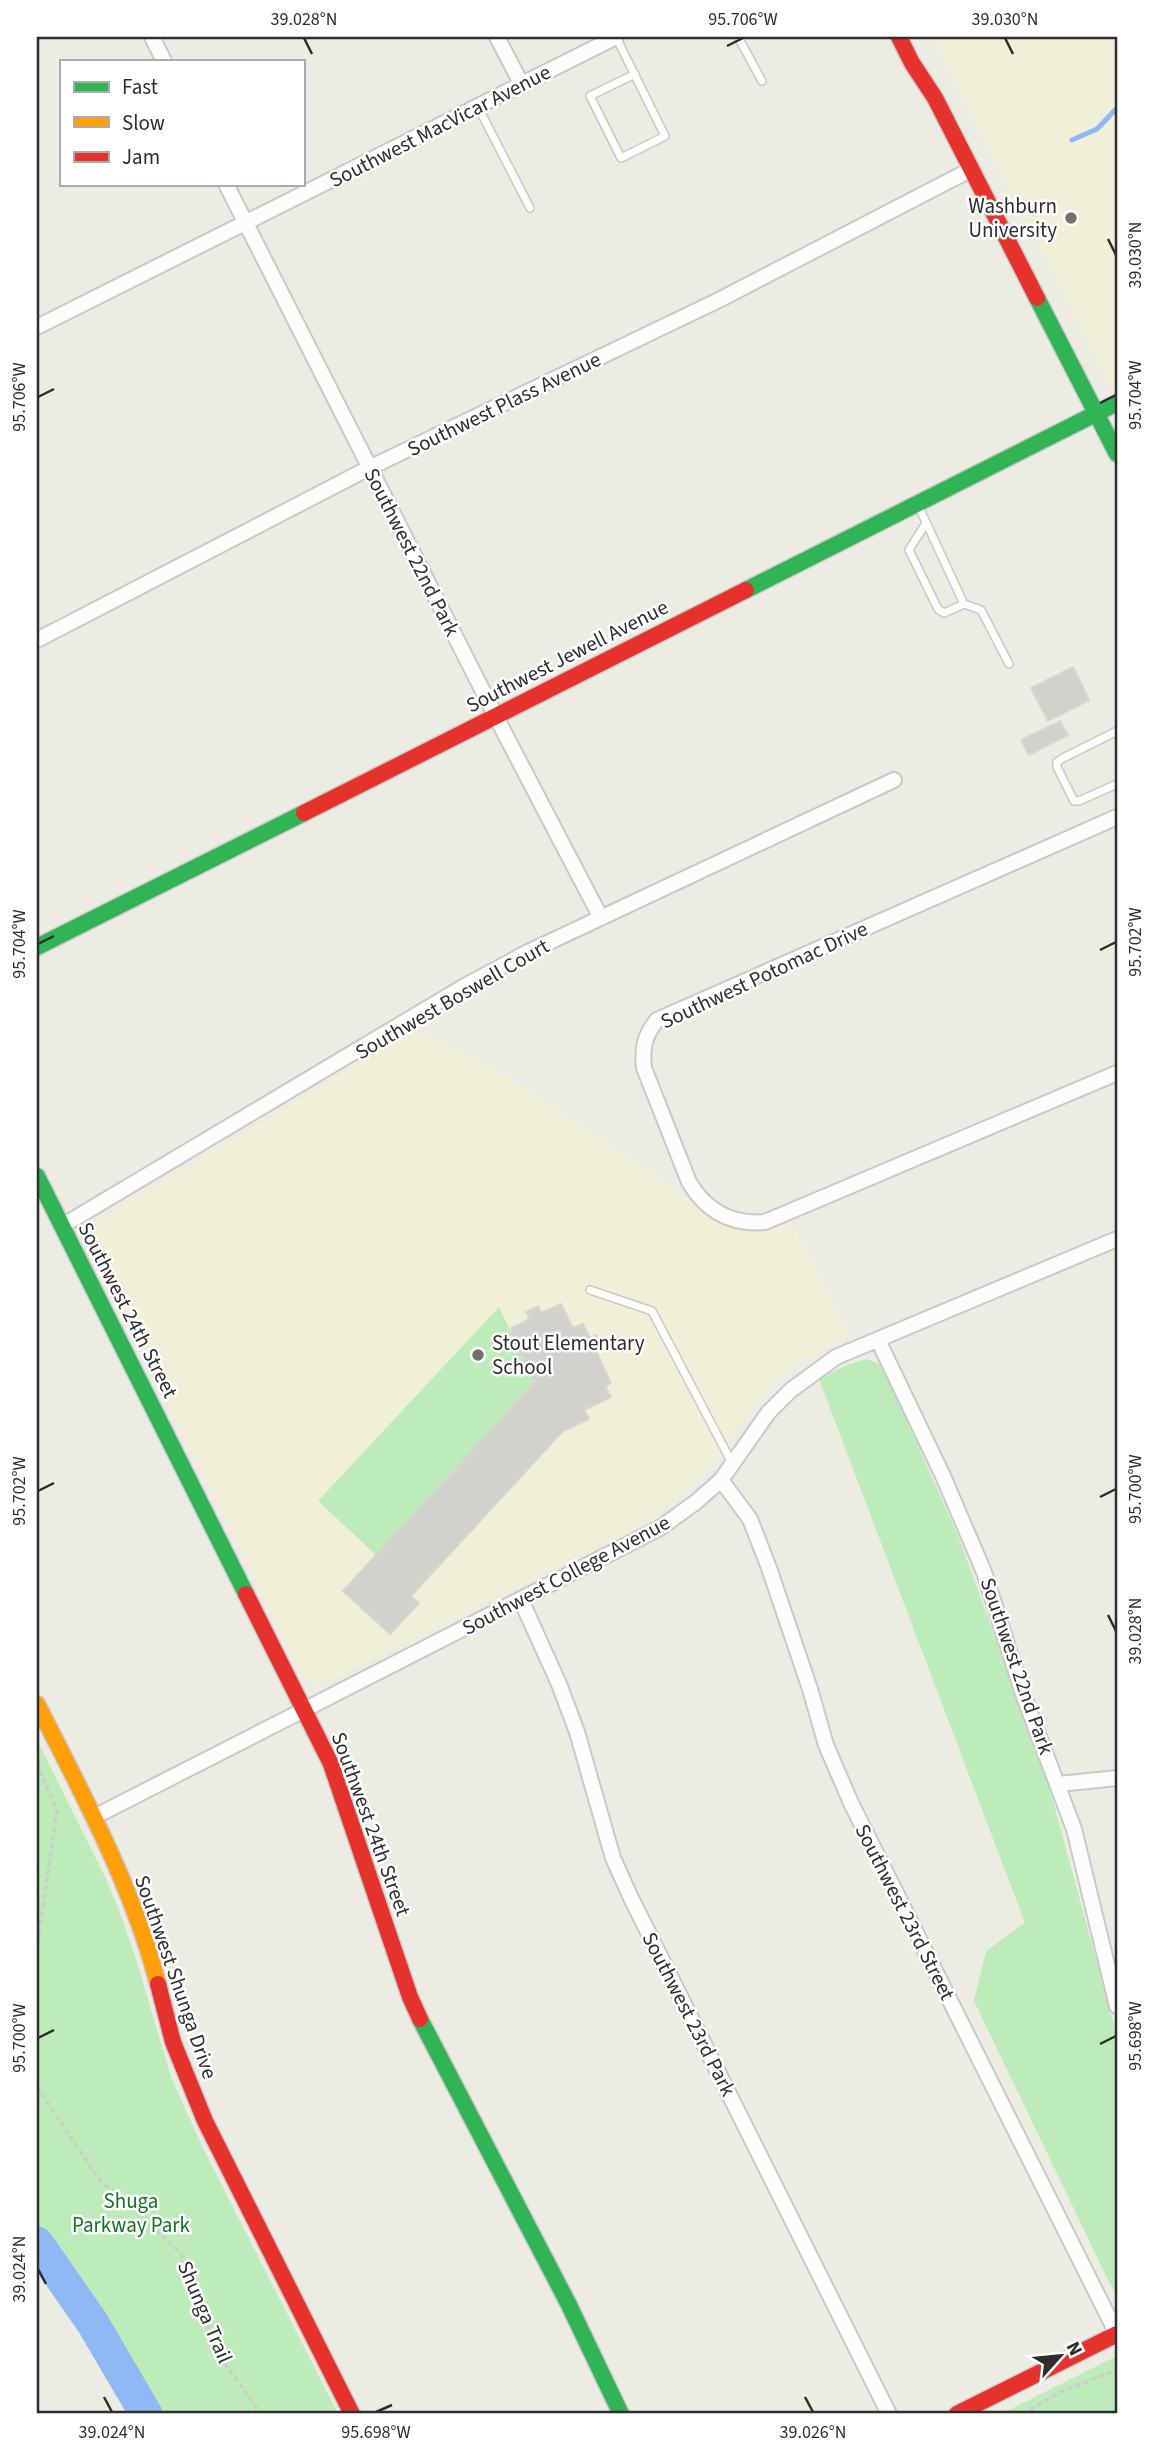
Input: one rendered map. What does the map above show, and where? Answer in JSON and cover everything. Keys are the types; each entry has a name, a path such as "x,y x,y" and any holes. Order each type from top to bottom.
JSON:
{"street":[{"path":"152,37 164,60"},
{"path":"497,37 522,85"},
{"name":"Southwest MacVicar Avenue","path":"37,327 616,37"},
{"path":"898,37 935,98 1117,454"},
{"name":"Southwest Plass Avenue","path":"37,640 369,468 719,300 972,169"},
{"name":"Southwest 22nd Park","path":"227,186 601,918"},
{"name":"Southwest Jewell Avenue","path":"37,947 1117,403"},
{"name":"Southwest Boswell Court","path":"62,1227 526,953 894,780"},
{"name":"Southwest Potomac Drive","path":"1117,817 657,1020 649,1029 642,1051 644,1068 693,1189 713,1210 733,1220 744,1222 765,1222 1117,1073"},
{"name":"Southwest 24th Street","path":"37,1176 331,1765 410,1997 568,2303 621,2414"},
{"name":"Southwest College Avenue","path":"93,1817 660,1528 721,1480 768,1413 792,1390 836,1357 1117,1239"},
{"name":"Southwest 22nd Park","path":"878,1340 943,1476 984,1572 1023,1694 1059,1784 1082,1856 1117,2006"},
{"name":"Southwest 23rd Street","path":"721,1480 750,1519 810,1689 826,1745 851,1803 1117,2334"},
{"name":"Southwest 23rd Park","path":"521,1600 559,1684 613,1858 631,1898 889,2414"},
{"name":"Southwest Shunga Drive","path":"37,1704 93,1817 137,1917 173,2042 205,2121 352,2414"},
{"path":"1059,1784 1117,1778"},
{"path":"957,2414 1117,2334"}],"lane":[{"path":"616,37 635,74 665,136 621,158 590,96 635,74"},
{"path":"738,37 762,81"},
{"path":"478,107 530,208"},
{"path":"918,505 964,604"},
{"path":"926,523 909,550 938,609 944,613 964,604 981,610 1009,664"},
{"path":"1117,731 1057,762 1074,801 1117,784"},
{"path":"590,1290 652,1311 732,1464"}],"path":[{"path":"37,1763 57,1811 37,1946"},
{"name":"Shunga Trail","path":"37,2087 98,2178 180,2252 219,2355 261,2414"},
{"path":"1023,2414 1060,2392 1117,2370"},
{"path":"1115,2414 1117,2405"}],"shaded area":[{"name":"Washburn University","path":"933,37 1117,37 1117,399"},
{"name":"Stout Elementary School","path":"417,1029 497,1070 674,1188 716,1221 738,1228 765,1229 790,1220 849,1335 801,1361 781,1377 760,1398 707,1471 643,1523 331,1680 316,1685 306,1678 85,1238 90,1228 98,1221"}],"green space":[{"path":"499,1307 535,1382 376,1555 318,1501"},
{"path":"867,1359 879,1364 889,1381 958,1536 1047,1779 1117,2036 1117,2294 974,2001 986,1951 1025,1923 819,1379 847,1365"},
{"name":"Shuga Parkway Park","path":"37,1740 118,1908 171,2077 202,2146 338,2414 146,2414 92,2322 37,2243"},
{"path":"1117,2356 1117,2414 1001,2414"}],"building":[{"path":"1073,667 1089,700 1048,721 1031,688"},
{"path":"1060,721 1068,735 1029,755 1021,740"},
{"name":"Stout Elementary School","path":"561,1304 573,1328 583,1324 590,1338 596,1335 601,1346 595,1349 611,1383 605,1386 611,1397 584,1410 589,1419 563,1431 411,1596 419,1603 390,1634 343,1591 535,1382 510,1329 530,1319 526,1312 538,1306 541,1313"}],"waterway":[{"path":"1072,140 1097,129 1117,108"},
{"path":"37,2243 92,2322 146,2414"}],"traffic: fast":[{"path":"1037,298 1117,454"},
{"path":"746,590 1117,403"},
{"path":"37,947 304,813"},
{"path":"37,1176 246,1594"},
{"path":"420,2019 568,2303 621,2414"}],"traffic: slow":[{"path":"37,1704 89,1806 120,1876 135,1911 158,1984"}],"traffic: jam":[{"path":"899,37 935,98 1037,298"},
{"path":"304,813 746,590"},
{"path":"246,1594 331,1764 410,1997 420,2019"},
{"path":"158,1984 173,2042 205,2121 352,2414"},
{"path":"957,2414 1117,2334"}],"place":[{"name":"Washburn University","path":"1071,218"},
{"name":"Stout Elementary School","path":"478,1355"}]}
